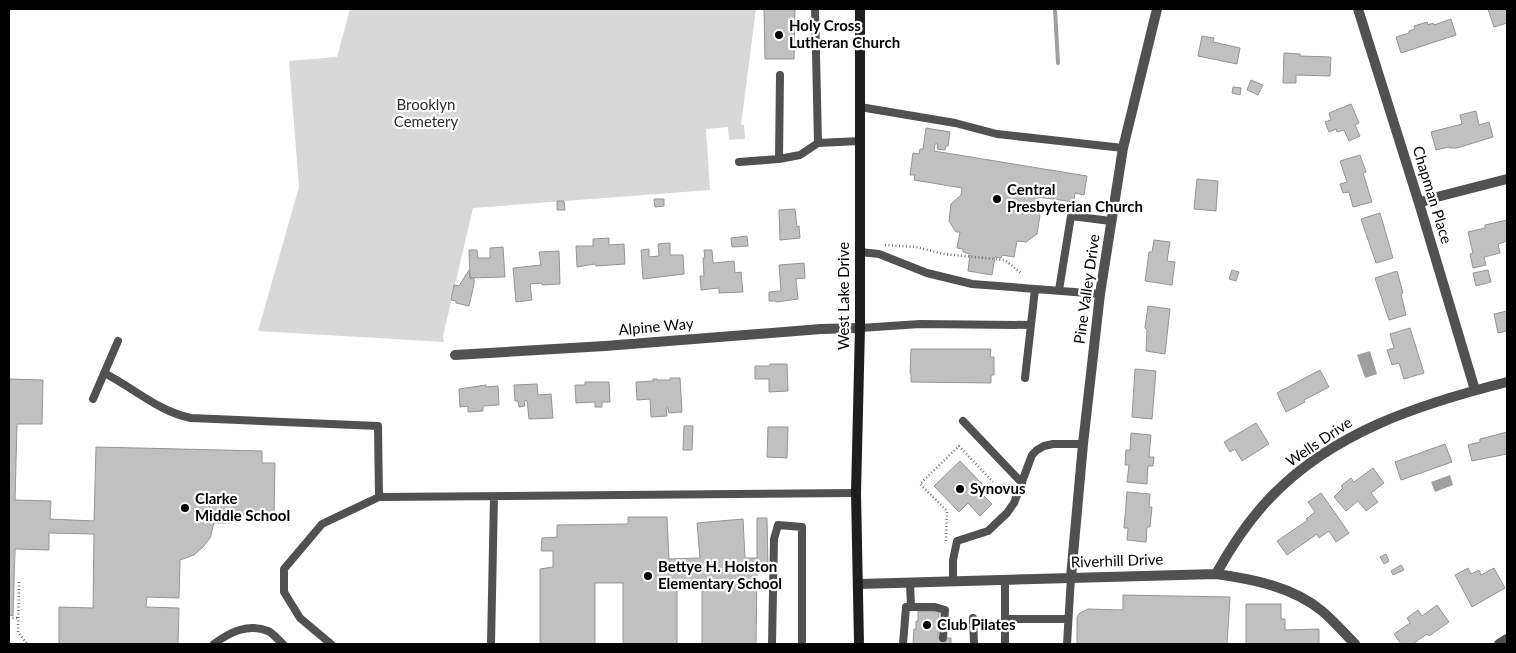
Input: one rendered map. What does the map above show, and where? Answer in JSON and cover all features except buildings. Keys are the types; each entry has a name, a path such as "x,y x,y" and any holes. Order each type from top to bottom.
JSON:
{"main road":[{"name":"West Lake Drive","path":"859,644 856,493 860,328 860,9"}],"street":[{"name":"Pine Valley Drive","path":"1071,577 1083,444 1100,294 1111,221 1123,148 1157,9"},
{"name":"Chapman Place","path":"1358,9 1475,390"},
{"path":"1419,203 1507,179"},
{"name":"Alpine Way","path":"455,355 860,328"},
{"name":"Wells Drive","path":"1216,574 1234,544 1268,500 1324,453 1360,431 1415,408 1507,382"},
{"name":"Riverhill Drive","path":"859,584 1216,574 1252,579 1304,598 1322,611 1355,644"},
{"path":"1499,644 1507,639"}],"lane":[{"path":"815,9 818,143"},
{"path":"779,159 780,75"},
{"path":"860,108 955,123 997,134 1123,148"},
{"path":"739,162 779,159 800,154 818,143 860,141"},
{"path":"1059,290 1071,216 1111,221"},
{"path":"860,252 878,254 927,273 972,284 1100,294"},
{"path":"1026,378 1035,289"},
{"path":"860,328 920,324 1032,325"},
{"path":"93,399 118,342"},
{"path":"104,373 131,387 161,408 186,417 378,426 379,497"},
{"path":"963,421 1022,483"},
{"path":"953,581 953,560 957,541 981,533 994,526 1007,513 1014,503 1032,455 1044,446 1053,444 1083,444"},
{"path":"331,644 300,618 284,592 284,569 322,524 379,497 856,493"},
{"path":"492,644 494,497"},
{"path":"772,644 774,539 778,525 802,527 802,644"},
{"path":"1067,644 1067,618 1071,577"},
{"path":"1005,580 1005,644"},
{"path":"910,583 911,607"},
{"path":"903,644 906,607 935,606 944,610 943,638"},
{"path":"974,618 974,644"},
{"path":"1005,619 1067,618"},
{"path":"214,644 229,633 247,627 269,631 283,644"}],"path":[{"path":"879,245 916,247 944,254 1005,260 1022,274"},
{"path":"946,542 947,511 920,484 959,446 993,482"},
{"path":"19,582 18,632 27,644"},
{"path":"9,618 18,618"}],"green space":[{"name":"Brooklyn Cemetery","path":"350,9 756,9 741,125 744,125 745,139 729,140 728,127 706,129 710,190 473,208 443,336 444,342 258,331 299,187 289,61 337,57"}],"shaded area":[{"path":"1370,351 1377,374 1365,378 1357,355"},
{"path":"1450,475 1453,485 1435,492 1431,482"}],"waterway":[{"path":"1055,9 1058,63"}],"place":[{"name":"Holy Cross Lutheran Church","path":"779,35"},
{"name":"Central Presbyterian Church","path":"997,199"},
{"name":"Synovus","path":"960,489"},
{"name":"Clarke Middle School","path":"185,508"},
{"name":"Bettye H. Holston Elementary School","path":"648,576"},
{"name":"Club Pilates","path":"927,625"}]}
